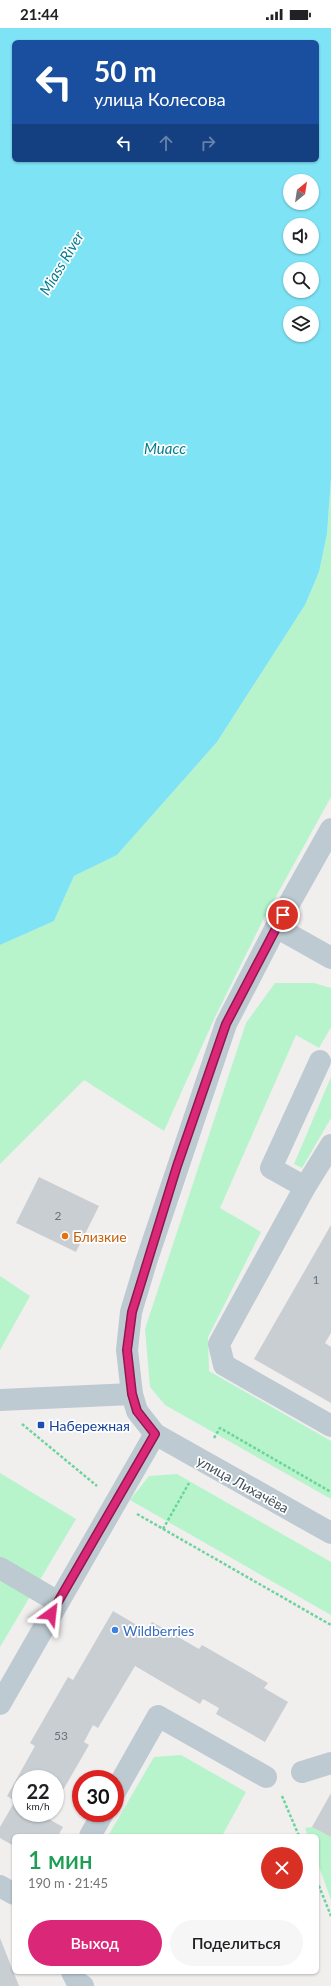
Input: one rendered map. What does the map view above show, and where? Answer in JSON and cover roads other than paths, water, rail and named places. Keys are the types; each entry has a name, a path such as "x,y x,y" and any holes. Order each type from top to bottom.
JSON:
{"street":[{"path":"0,1704 155,1434 137,1411 132,1394 127,1350 132,1312 146,1262 226,1024 276,927 331,829"},
{"path":"276,927 331,958"},
{"path":"305,1187 271,1168 320,1061"},
{"path":"331,1145 305,1187 219,1344 224,1365 331,1426"},
{"path":"0,1400 132,1394"},
{"name":"улица Лихачёва","path":"155,1434 331,1533"},
{"path":"0,1568 58,1602"},
{"path":"124,1776 158,1716 266,1777"},
{"path":"302,1772 331,1763"},
{"path":"91,1834 98,1822"},
{"path":"0,1886 12,1893"},
{"path":"73,1974 77,1982 83,1986"}],"water":[{"name":"Миасс","path":"0,28 331,28 331,478 327,534 319,572 305,605 217,742 117,855 74,876 54,921 0,945"}],"place":[{"name":"Близкие","path":"65,1236"},
{"name":"Набережная","path":"41,1425"},
{"name":"Wildberries","path":"115,1630"}],"water label":[{"name":"Miass River","path":"61,263"}]}
